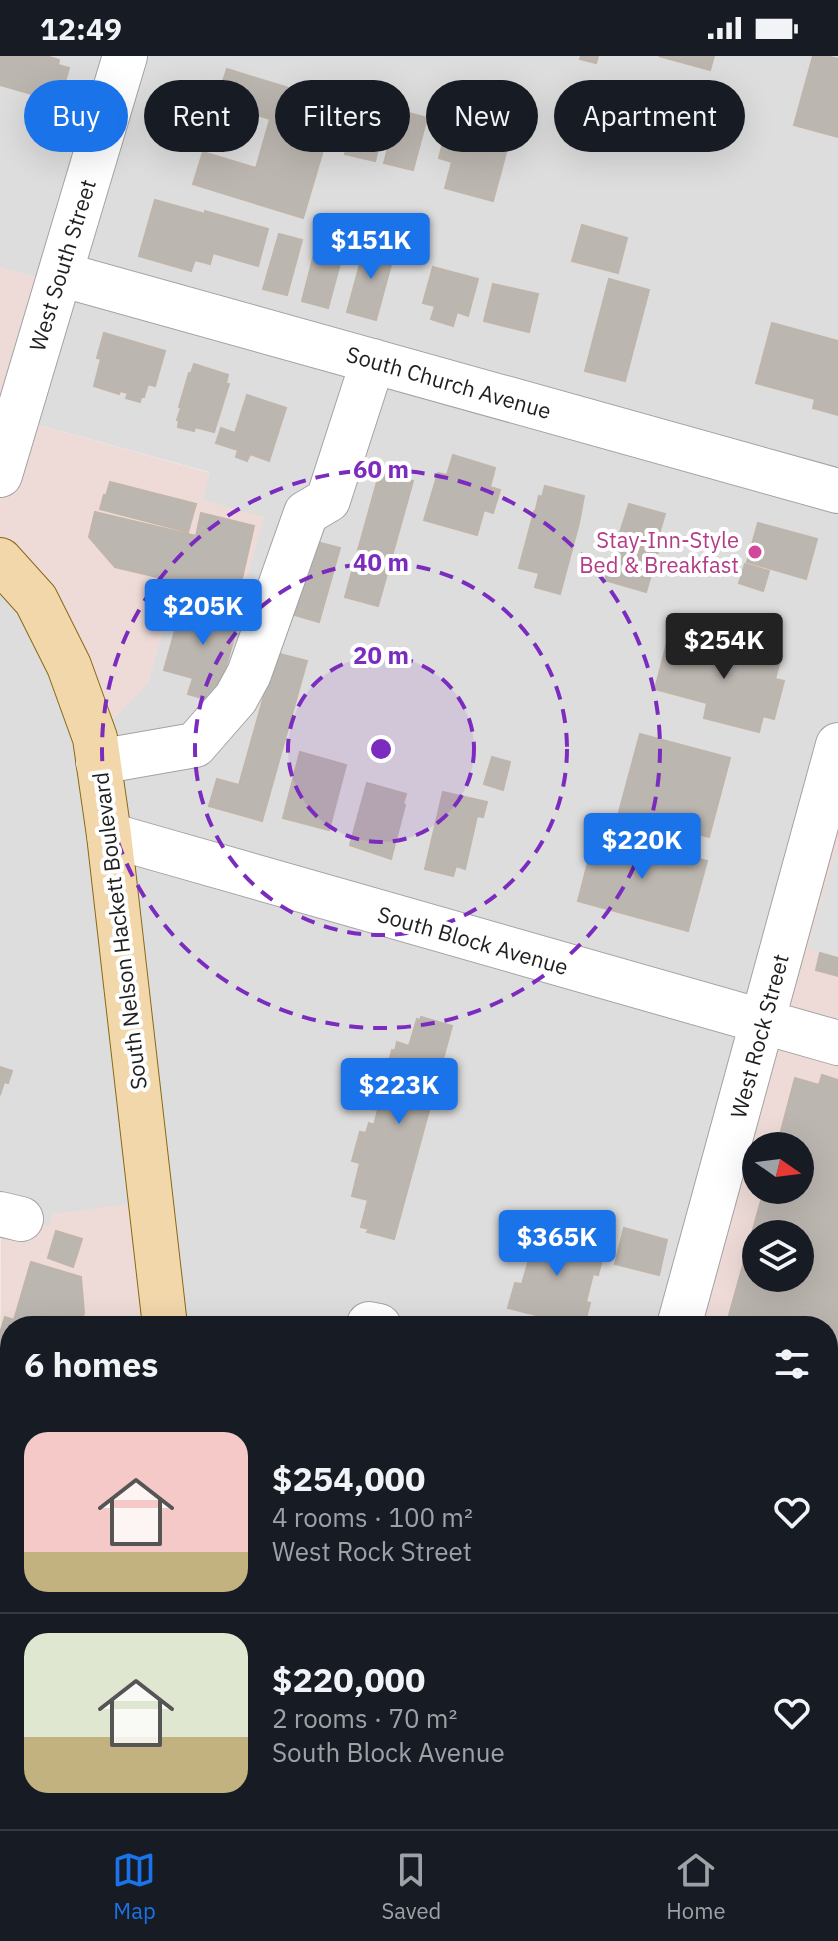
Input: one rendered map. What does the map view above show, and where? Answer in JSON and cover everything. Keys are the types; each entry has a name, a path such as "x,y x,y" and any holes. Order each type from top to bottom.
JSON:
{"main road":[{"name":"South Nelson Hackett Boulevard","path":"0,560 36,600 69,666 95,738 109,835 164,1316"}],"street":[{"name":"West South Street","path":"0,475 125,56"},
{"name":"South Church Avenue","path":"60,274 838,491"},
{"path":"98,762 195,745 236,698 249,674 306,513 328,500 373,361"},
{"name":"West Rock Street","path":"682,1316 838,745"},
{"name":"South Block Avenue","path":"109,835 838,1043"}],"shaded area":[{"path":"0,56 838,56 838,745 682,1316 153,1316 49,1227 0,1216 0,560 148,683 175,585 264,518 202,500 209,472 17,419 56,283 0,267"},
{"path":"0,267 57,283 17,419 210,473 203,500 264,517 240,604 175,586 148,683 95,738 0,560"},
{"path":"838,745 838,1316 682,1316"},
{"path":"838,843 838,958 808,948"},
{"path":"150,1201 164,1316 1,1316 1,1214 49,1227 53,1214"}],"building":[{"path":"0,56 46,56 59,60 58,65 69,68 66,80 24,80 24,92 0,85"},
{"path":"581,56 598,56 596,63 580,59"},
{"path":"659,56 714,56 710,70"},
{"path":"813,56 838,59 838,137 794,125"},
{"path":"227,69 275,84 275,152 323,152 303,218 193,184 203,152 256,168 270,119 259,116 259,80 223,80"},
{"path":"410,113 426,118 413,170 384,163 387,152 410,152"},
{"path":"346,152 377,152 375,161"},
{"path":"441,152 506,152 493,201 445,188 452,162 439,158"},
{"path":"155,200 268,229 258,266 213,253 210,264 195,260 191,271 139,256"},
{"path":"582,225 627,238 618,273 572,261"},
{"path":"320,231 347,238 328,308 302,301"},
{"path":"279,234 302,240 287,295 263,289"},
{"path":"366,242 395,250 376,320 347,312"},
{"path":"433,267 478,279 468,316 457,312 453,326 431,319 435,306 423,303"},
{"path":"609,279 649,290 625,381 585,371"},
{"path":"493,284 538,294 529,332 484,321"},
{"path":"772,323 838,341 838,415 813,408 815,399 756,383"},
{"path":"104,333 165,351 155,386 148,384 140,402 126,398 128,393 120,391 119,394 94,386"},
{"path":"194,364 228,375 226,383 229,384 214,432 178,427 179,407"},
{"path":"247,395 286,408 269,461 250,454 247,461 236,457 238,450 216,443 221,428 235,433"},
{"path":"453,455 495,468 490,487 500,490 493,513 484,510 477,535 424,520 438,473 447,475"},
{"path":"380,471 413,481 378,606 345,597"},
{"path":"110,482 196,504 188,532 100,509"},
{"path":"545,486 584,496 560,594 535,587 539,573 519,568 539,496 542,497"},
{"path":"629,504 665,514 657,541 661,541 646,592 605,580"},
{"path":"95,512 196,536 201,513 254,526 238,596 115,567 89,537"},
{"path":"758,523 817,539 806,579 747,562"},
{"path":"309,540 340,548 319,622 288,613"},
{"path":"745,564 769,571 763,591 739,583"},
{"path":"214,601 234,607 231,617 239,620 216,702 188,694 193,678 164,670 183,602 212,610"},
{"path":"718,636 763,647 760,656 780,661 775,679 784,681 774,719 763,716 759,732 704,718 707,703 655,689 668,639 714,651"},
{"path":"276,653 307,661 262,821 209,806 217,779 239,785"},
{"path":"640,734 730,758 709,837 619,812"},
{"path":"300,752 346,765 329,830 283,818"},
{"path":"492,757 510,762 503,790 484,784"},
{"path":"367,783 406,794 391,859 350,845"},
{"path":"443,792 487,802 483,817 477,816 465,869 456,866 453,876 425,869"},
{"path":"596,831 707,861 688,931 578,901"},
{"path":"820,953 838,958 838,976 816,970"},
{"path":"421,1017 452,1026 394,1239 367,1232 369,1229 361,1227 368,1200 352,1196 360,1163 352,1161 360,1132 366,1133 369,1123 374,1125 378,1110 372,1109 392,1050 395,1051 397,1042 409,1046 417,1019 421,1020"},
{"path":"0,1067 12,1071 0,1095"},
{"path":"822,1075 838,1080 838,1316 729,1316 742,1269 742,1292 814,1292 814,1220 756,1220 760,1204 814,1204 814,1132 781,1132 795,1078 819,1085"},
{"path":"530,1228 585,1242 586,1237 597,1240 595,1246 605,1248 598,1275 593,1274 586,1302 590,1303 587,1316 540,1316 508,1308 515,1283 522,1284 530,1256 523,1254"},
{"path":"624,1228 667,1240 659,1275 615,1264"},
{"path":"56,1231 82,1239 73,1267 48,1258"},
{"path":"31,1262 81,1277 83,1316 15,1316"}],"place":[{"name":"Stay-Inn-Style Bed & Breakfast","path":"755,552"}]}
